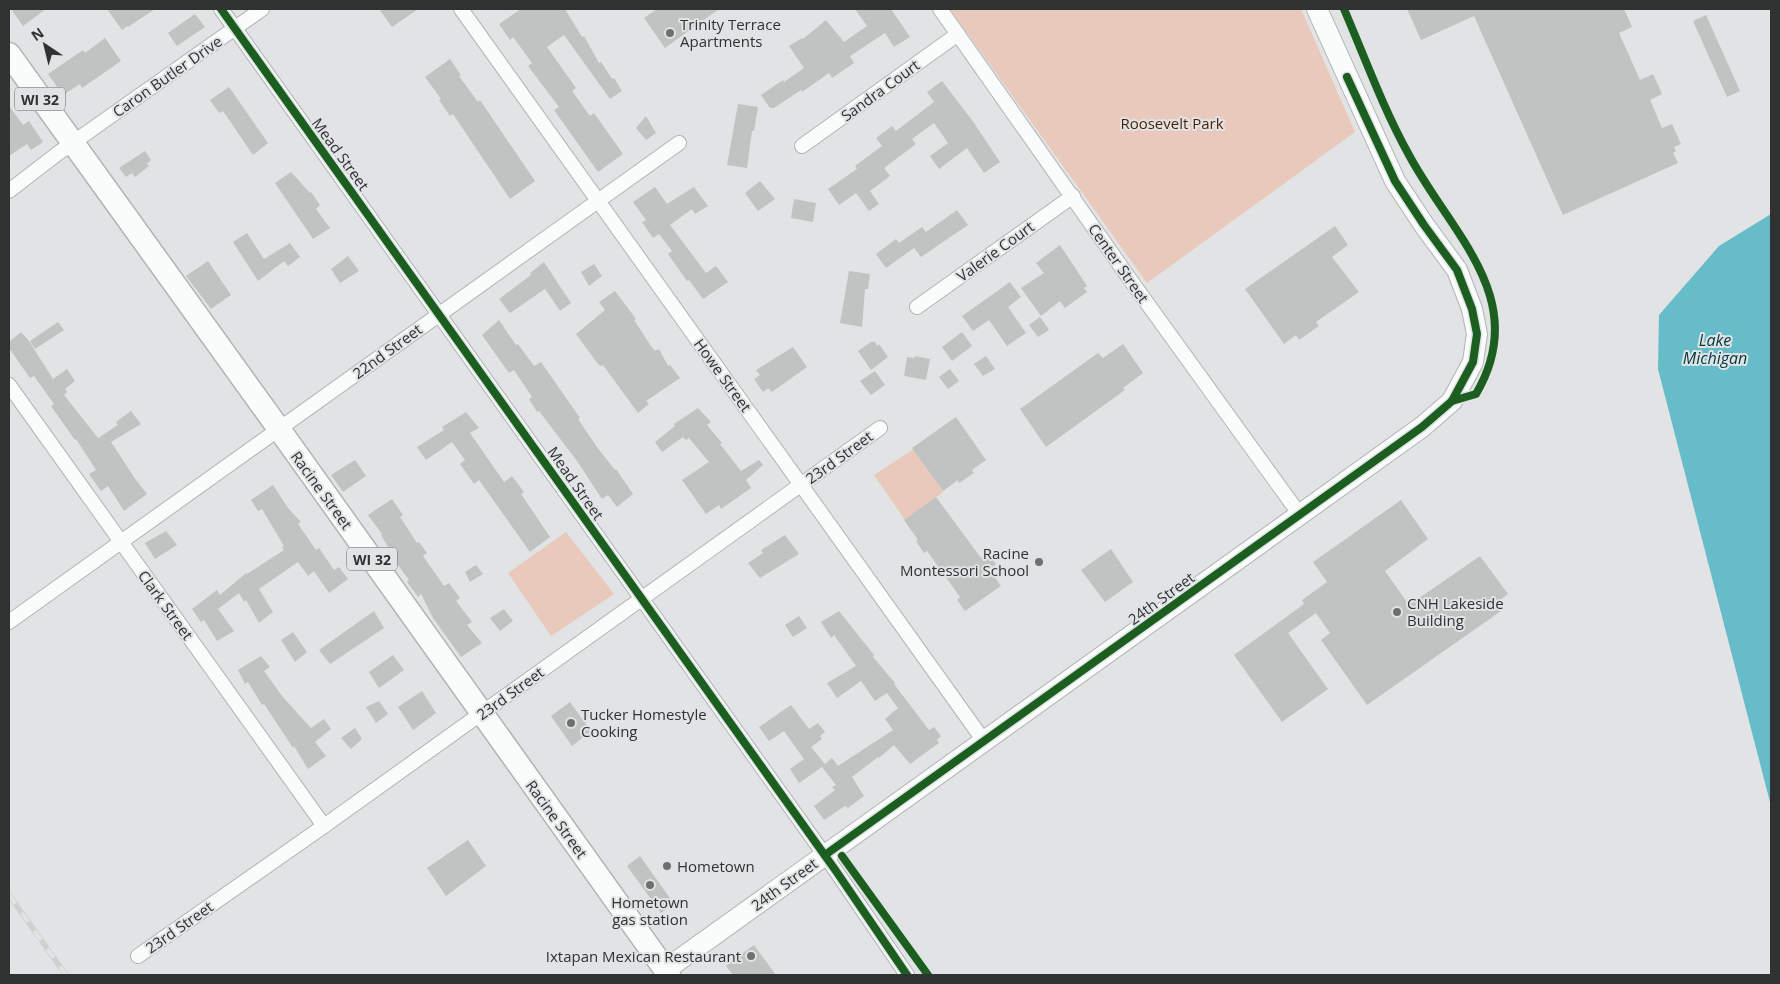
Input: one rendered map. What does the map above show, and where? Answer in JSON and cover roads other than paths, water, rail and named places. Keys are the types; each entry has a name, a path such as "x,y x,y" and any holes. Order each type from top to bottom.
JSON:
{"main road":[{"name":"Racine Street","path":"9,54 667,973"}],"street":[{"name":"Mead Street","path":"221,9 825,855 907,975"},
{"name":"Caron Butler Drive","path":"9,191 262,9"},
{"name":"Howe Street","path":"461,9 984,741"},
{"name":"Center Street","path":"940,9 1139,292 1300,515"},
{"name":"24th Street","path":"667,973 825,855 1431,421 1452,401 1473,362 1477,334 1466,291 1457,270 1424,226 1395,181 1317,9"},
{"name":"Sandra Court","path":"802,146 958,34"},
{"name":"22nd Street","path":"9,622 678,143"},
{"name":"Valerie Court","path":"917,307 1073,196"},
{"name":"Clark Street","path":"9,385 324,826"},
{"name":"23rd Street","path":"138,956 324,826 880,428"}],"water":[{"name":"Lake Michigan","path":"1771,214 1771,806 1658,369 1659,315 1719,246"}],"railway":[{"path":"9,895 66,975"}],"place":[{"name":"Trinity Terrace Apartments","path":"670,33"},
{"name":"Racine Montessori School","path":"1039,562"},
{"name":"CNH Lakeside Building","path":"1397,612"},
{"name":"Tucker Homestyle Cooking","path":"571,723"},
{"name":"Hometown","path":"667,866"},
{"name":"Hometown gas station","path":"650,885"},
{"name":"Ixtapan Mexican Restaurant","path":"751,956"}],"park label":[{"name":"Roosevelt Park","path":"1172,123"}]}
